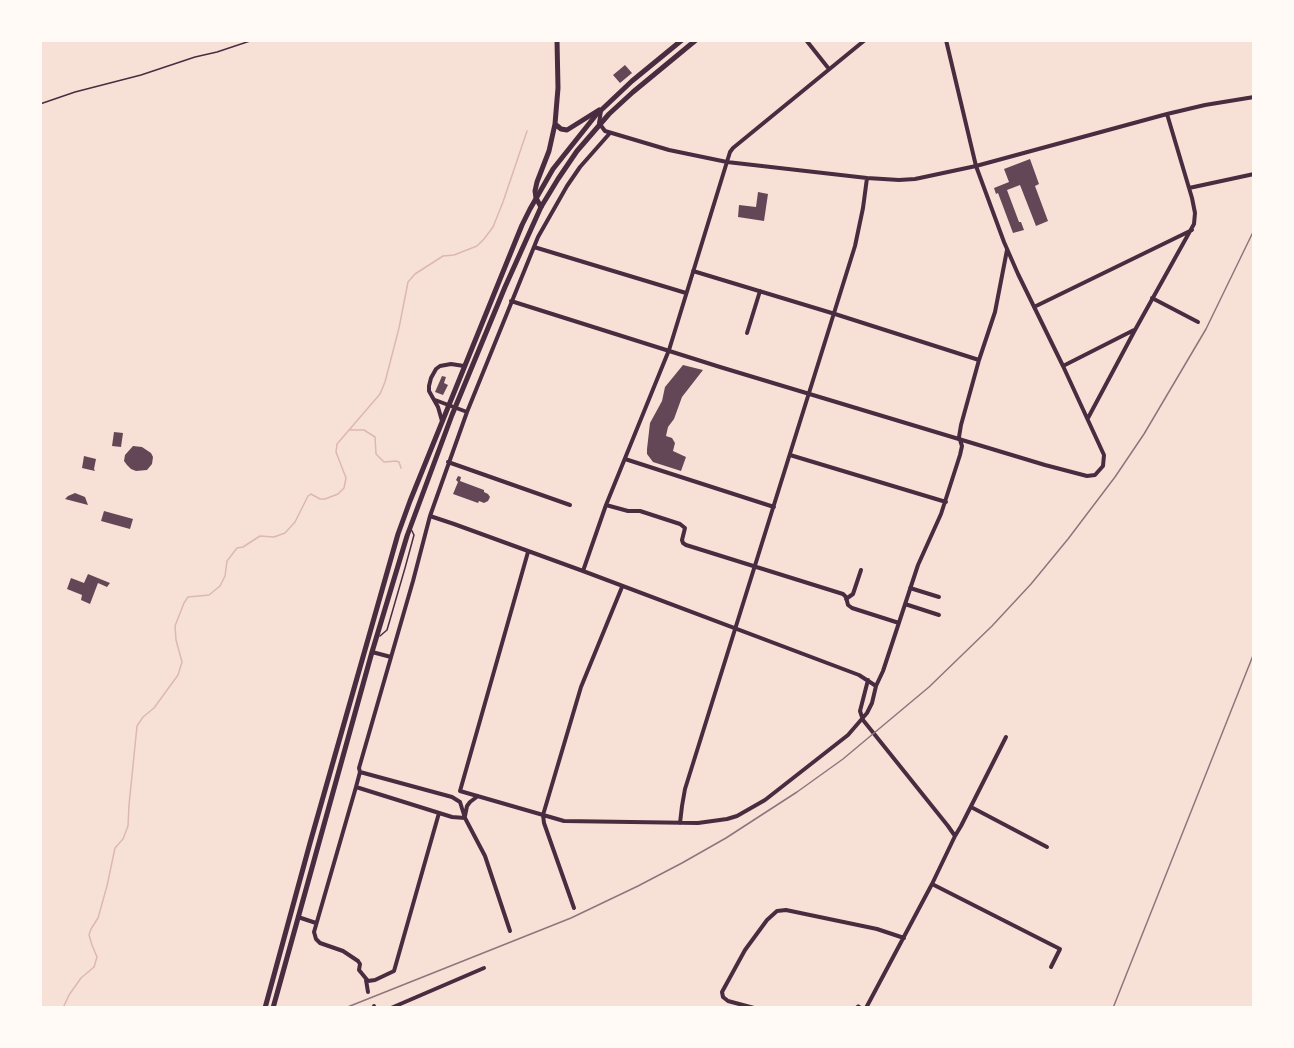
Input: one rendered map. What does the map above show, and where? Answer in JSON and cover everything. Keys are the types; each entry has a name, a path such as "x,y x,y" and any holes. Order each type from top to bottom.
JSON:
{"main road":[{"path":"541,207 536,198 536,186 549,151 555,124 558,88 557,40"},
{"path":"265,1008 391,556 410,501 522,225 563,156 603,108 682,40"},
{"path":"273,1008 372,652 410,527 504,287 541,207 569,162 600,125 640,85 696,40"},
{"path":"555,124 567,130 603,108"}],"street":[{"path":"806,40 829,69"},
{"path":"583,572 606,504 669,350 730,152 865,40"},
{"path":"511,301 960,440 1087,476 1095,475 1102,468 1104,455 1007,250 976,166 946,40"},
{"path":"603,108 599,116 600,125 604,131 669,150 727,162 891,180 909,179 976,166 1167,114 1254,97"},
{"path":"1088,419 1152,298 1192,230 1196,217 1167,114"},
{"path":"439,813 394,971 369,982 359,970 359,962 355,958 343,951 320,944 314,934 430,516 467,412 544,224 587,158 610,133"},
{"path":"1189,188 1254,174"},
{"path":"680,823 686,789 835,314 857,237 867,178"},
{"path":"1034,307 1192,230"},
{"path":"534,247 686,293"},
{"path":"460,791 572,822 698,823 717,821 737,816 765,800 836,745 862,720 871,706 918,565 946,502 962,448 959,435 962,420 995,312 1007,250"},
{"path":"693,271 979,360"},
{"path":"747,333 760,291"},
{"path":"1152,298 1198,322"},
{"path":"1063,366 1135,330"},
{"path":"442,421 429,386 436,369 447,364 464,366"},
{"path":"434,399 467,412"},
{"path":"790,455 946,502"},
{"path":"625,459 774,507"},
{"path":"448,462 570,505"},
{"path":"606,504 628,512 640,510 680,524 685,528 682,540 685,545 843,594 852,608 899,623"},
{"path":"430,516 859,675 876,686"},
{"path":"452,797 460,791 528,552"},
{"path":"846,599 853,594 861,570"},
{"path":"574,908 543,815 581,687 622,587"},
{"path":"910,588 939,597"},
{"path":"905,604 939,615"},
{"path":"372,652 391,657"},
{"path":"868,680 860,711 862,720 955,836"},
{"path":"865,1008 904,938 1006,737"},
{"path":"360,772 452,797 460,802 465,818 485,856 510,931"},
{"path":"356,787 456,818 465,818"},
{"path":"465,818 470,802 479,796"},
{"path":"971,807 1047,847"},
{"path":"932,884 1060,949 1051,967"},
{"path":"754,1008 728,1001 723,997 722,992 745,950 766,920 777,911 783,909 880,929 904,938"},
{"path":"298,917 316,923"},
{"path":"390,1008 484,968"},
{"path":"366,979 368,992"}],"lane":[{"path":"854,1008 858,1005 865,1008"}],"path":[{"path":"40,104 253,40"}],"building":[{"path":"625,65 632,73 620,83 613,75"},
{"path":"1030,159 1039,184 1035,186 1048,221 1036,226 1020,185 1007,190 1024,230 1013,233 994,188 1009,182 1004,169"},
{"path":"758,192 768,194 764,221 738,217 739,205 756,207"},
{"path":"683,365 703,370 682,397 666,436 672,438 675,443 673,451 686,457 681,471 653,462 647,454 647,449 650,423 662,401 665,387"},
{"path":"442,376 446,377 444,383 448,385 443,395 435,392"},
{"path":"114,432 123,433 121,447 112,446"},
{"path":"133,446 142,447 151,453 152,464 147,470 136,471 124,461 125,455"},
{"path":"84,456 96,459 95,471 82,468"},
{"path":"458,476 461,477 460,481 484,490 490,497 488,501 478,503 453,494"},
{"path":"75,493 85,497 88,505 65,499"},
{"path":"104,511 133,519 130,529 101,521"},
{"path":"88,574 110,583 107,587 98,583 90,604 81,600 82,595 67,589 71,578 84,583"}],"waterway":[{"path":"63,1008 81,978 94,967 97,957 89,935 98,918 115,848 123,839 128,826 137,726 143,717 154,708 178,675 182,662 175,626 184,603 188,597 209,595 220,586 225,576 227,561 237,548 243,547 260,536 274,537 285,533 295,522 308,496 311,494 325,499 338,494 344,488 346,478 336,452 337,444 380,394 399,328 408,282 415,274 443,256 454,255 477,246 484,239 493,227 503,202 527,131"},
{"path":"349,430 364,430 375,437 376,454 384,462 399,462 401,468"}],"railway":[{"path":"345,1008 571,918 682,863 726,838 797,792 843,759 929,687 992,626 1031,584 1115,477 1144,434 1206,329 1254,230"},
{"path":"1113,1008 1254,653"}]}
